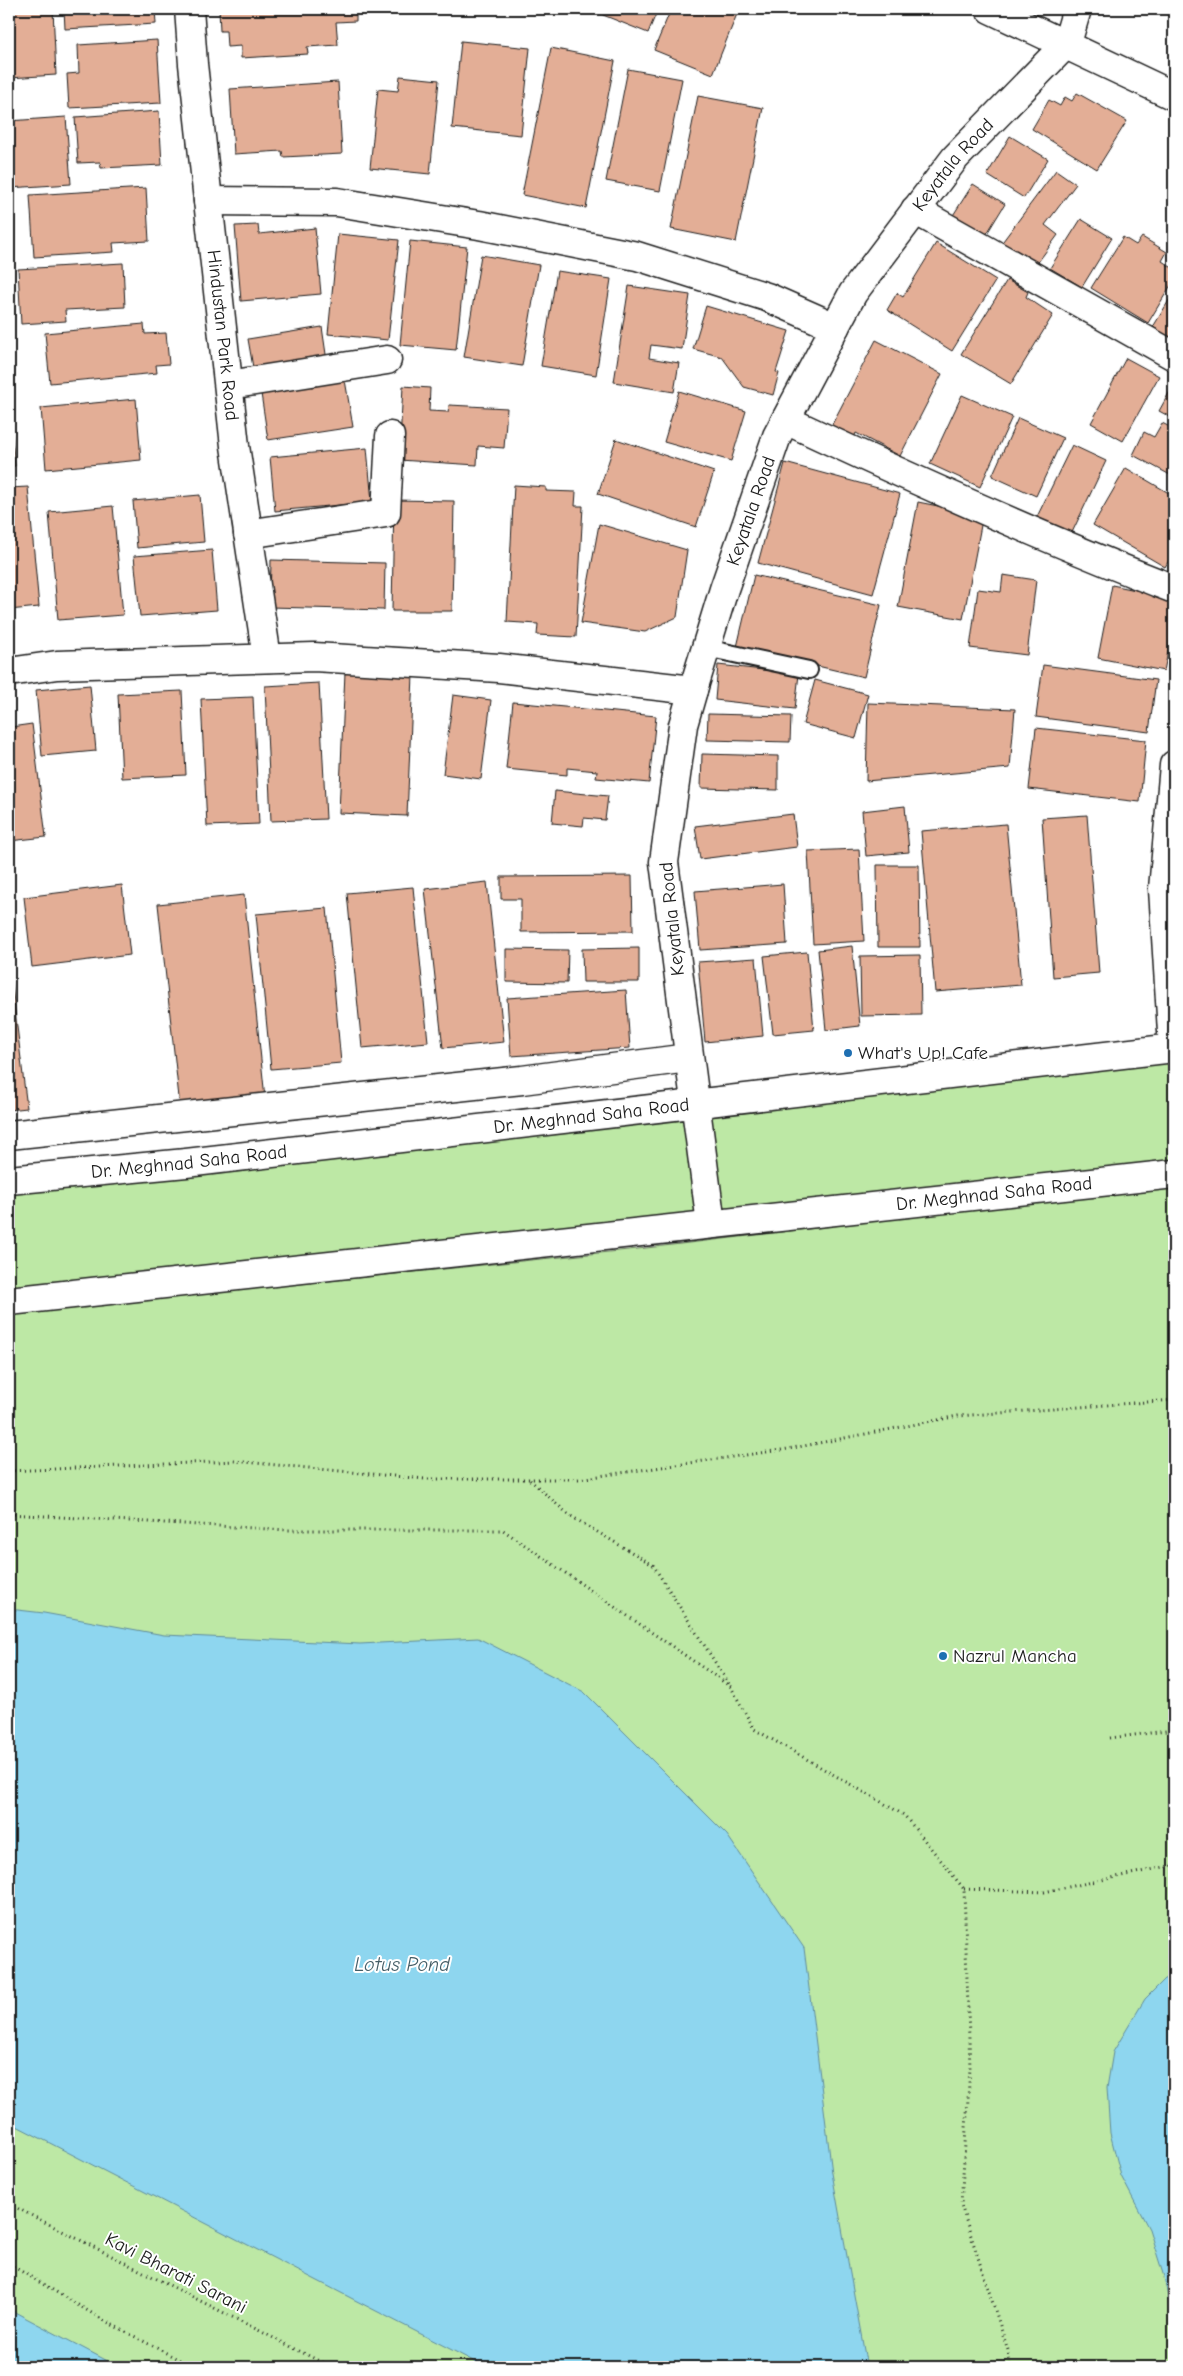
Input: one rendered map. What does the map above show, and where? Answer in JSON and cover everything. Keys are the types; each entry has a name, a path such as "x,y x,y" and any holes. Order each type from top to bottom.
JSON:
{"street":[{"name":"Hindustan Park Road","path":"189,9 235,446 267,658"},
{"path":"990,9 1067,43 1174,96"},
{"name":"Keyatala Road","path":"711,1224 664,862 683,725 693,690 724,589 777,436 853,293 955,158 1067,43 1077,9"},
{"path":"208,200 337,202 479,224 637,256 767,297 836,326"},
{"path":"915,210 1174,356"},
{"path":"229,385 387,360"},
{"path":"786,420 916,481 1054,542 1174,589"},
{"path":"248,534 386,513 390,436"},
{"path":"9,672 58,665 314,657 499,668 693,690"},
{"path":"1174,765 1172,819 1163,889 1174,1048"},
{"name":"Dr. Meghnad Saha Road","path":"9,1180 186,1163 1174,1048"},
{"path":"9,1135 512,1081 688,1058"},
{"name":"Dr. Meghnad Saha Road","path":"9,1301 1174,1174"}],"lane":[{"path":"706,648 809,670"}],"path":[{"path":"9,1471 234,1461 425,1479 578,1479 788,1449 958,1416 1174,1400"},
{"path":"530,1479 569,1515 653,1565 731,1687 754,1729 904,1815 964,1889 970,2068 961,2205 1008,2350 1010,2367"},
{"path":"9,1514 286,1530 503,1530 731,1687"},
{"path":"1110,1738 1174,1730"},
{"path":"964,1889 1044,1892 1174,1865"},
{"name":"Kavi Bharati Sarani","path":"9,2204 331,2367"},
{"path":"9,2264 105,2321 193,2367"}],"green space":[{"path":"1174,1058 1174,1173 9,1290 9,1191"},
{"path":"1174,1186 1174,2367 9,2367 9,1314 638,1249"}],"water":[{"name":"Lotus Pond","path":"9,1609 44,1613 164,1635 360,1644 478,1638 584,1692 727,1835 804,1948 832,2173 867,2367 485,2367 9,2122"},
{"path":"1174,1977 1174,2328 1164,2277 1149,2229 1121,2176 1110,2133 1107,2088 1113,2052 1145,1999 1165,1979"},
{"path":"9,2309 119,2367 9,2367"}],"building":[{"path":"9,9 53,9 56,75 9,78"},
{"path":"64,9 155,9 156,24 65,29"},
{"path":"219,9 356,9 356,21 336,22 338,45 307,47 308,54 241,58 241,46 227,47 226,31 220,31"},
{"path":"594,9 658,9 648,33 593,11"},
{"path":"671,9 739,9 713,74 654,50"},
{"path":"157,40 161,103 69,108 67,74 79,73 78,45"},
{"path":"461,41 530,48 521,135 452,128"},
{"path":"551,48 615,61 586,208 522,195"},
{"path":"628,69 682,79 660,191 606,181"},
{"path":"400,76 439,80 430,174 370,168 378,89 398,91"},
{"path":"338,82 342,154 283,157 282,151 234,154 230,89"},
{"path":"1077,93 1127,121 1097,169 1032,129 1049,100 1060,106 1065,97 1072,101"},
{"path":"698,96 763,108 736,242 671,229"},
{"path":"159,111 162,165 101,168 100,162 78,163 75,117"},
{"path":"66,117 71,184 9,188 9,121"},
{"path":"1010,136 1048,159 1024,198 987,175"},
{"path":"1056,170 1076,184 1045,225 1058,235 1033,269 1000,245"},
{"path":"973,184 1005,204 983,240 950,220"},
{"path":"146,188 149,241 113,243 114,252 34,257 30,195"},
{"path":"1081,219 1112,238 1082,287 1050,268"},
{"path":"258,225 259,234 315,228 321,294 241,301 235,226"},
{"path":"338,234 399,240 388,340 328,334"},
{"path":"1123,237 1136,245 1142,237 1167,252 1162,261 1174,269 1174,280 1148,323 1091,288"},
{"path":"410,241 467,247 456,350 400,345"},
{"path":"936,243 996,280 952,351 887,310 897,293 903,297"},
{"path":"481,255 539,265 522,366 464,357"},
{"path":"123,263 125,307 65,310 66,321 21,324 18,269"},
{"path":"557,271 611,279 596,375 541,366"},
{"path":"1007,280 1028,292 1026,297 1053,315 1011,384 961,354"},
{"path":"629,286 690,295 682,349 651,345 649,358 679,363 674,392 614,382"},
{"path":"1174,292 1174,340 1153,327"},
{"path":"706,306 789,331 776,372 779,373 773,395 744,387 722,357 693,349"},
{"path":"144,324 145,334 166,333 169,364 156,365 157,373 50,383 45,333"},
{"path":"322,327 327,361 254,373 248,339"},
{"path":"876,340 942,374 900,456 856,433 851,444 828,432"},
{"path":"1126,358 1159,376 1123,441 1091,423"},
{"path":"344,374 353,427 268,440 260,387"},
{"path":"1174,384 1174,419 1159,411"},
{"path":"403,386 430,388 429,411 448,412 449,405 507,408 504,448 478,446 477,465 399,460"},
{"path":"679,391 746,411 731,461 664,442"},
{"path":"962,395 1012,417 980,487 930,464"},
{"path":"136,399 141,460 46,469 41,408"},
{"path":"9,411 15,466 9,467"},
{"path":"1018,418 1063,438 1036,496 992,476"},
{"path":"1162,423 1174,429 1174,477 1133,455 1144,432 1154,437"},
{"path":"616,439 714,472 696,527 598,494"},
{"path":"1072,445 1106,461 1068,541 1033,525"},
{"path":"367,448 372,502 275,511 270,457"},
{"path":"785,463 900,494 873,594 758,563"},
{"path":"1126,468 1174,496 1174,552 1165,567 1093,525"},
{"path":"514,485 546,487 546,491 576,492 575,506 583,506 576,637 537,635 538,624 507,622"},
{"path":"28,487 39,607 9,610 9,488"},
{"path":"200,495 204,542 137,548 133,501"},
{"path":"394,500 454,501 452,611 392,611"},
{"path":"918,502 983,515 963,619 898,607"},
{"path":"113,506 123,615 58,620 49,512"},
{"path":"599,524 687,550 677,617 645,632 581,623"},
{"path":"212,550 217,610 140,616 134,556"},
{"path":"271,560 385,563 384,610 270,607"},
{"path":"754,575 881,605 864,677 737,647"},
{"path":"1003,575 1036,580 1027,655 970,648 978,589 1001,592"},
{"path":"1112,585 1174,598 1174,622 1164,671 1098,658"},
{"path":"718,665 799,674 795,709 715,700"},
{"path":"1043,665 1156,680 1149,732 1036,717"},
{"path":"345,672 413,675 407,816 339,813"},
{"path":"815,680 868,694 856,738 803,724"},
{"path":"319,683 326,819 271,821 265,686"},
{"path":"90,685 96,751 42,756 36,690"},
{"path":"182,691 186,775 122,778 118,694"},
{"path":"453,695 491,700 481,779 443,774"},
{"path":"253,697 259,824 207,826 201,699"},
{"path":"513,702 656,716 649,783 596,778 597,771 567,768 567,775 506,769"},
{"path":"868,703 1015,709 1010,768 866,781"},
{"path":"9,707 11,727 32,724 46,837 9,841"},
{"path":"708,714 791,716 790,742 707,740"},
{"path":"1036,728 1146,740 1140,802 1029,789"},
{"path":"702,754 778,756 778,790 701,788"},
{"path":"555,791 608,796 605,820 584,818 583,826 552,823"},
{"path":"905,806 909,852 866,856 862,811"},
{"path":"793,814 797,847 700,859 695,826"},
{"path":"1087,815 1099,973 1053,977 1042,818"},
{"path":"1006,824 1021,985 935,992 921,831"},
{"path":"859,849 864,941 813,944 808,851"},
{"path":"877,865 919,865 920,947 878,947"},
{"path":"632,876 633,931 521,932 521,899 501,899 501,877"},
{"path":"487,882 504,1042 443,1048 425,889"},
{"path":"783,884 787,944 700,950 695,891"},
{"path":"122,885 130,955 32,967 24,897"},
{"path":"413,887 428,1042 362,1048 347,893"},
{"path":"244,895 265,1098 180,1107 158,904"},
{"path":"327,908 341,1063 271,1069 256,914"},
{"path":"852,946 860,1026 826,1030 818,950"},
{"path":"639,948 639,982 583,982 582,949"},
{"path":"506,949 568,950 567,983 506,982"},
{"path":"807,952 814,1030 773,1034 764,956"},
{"path":"920,955 921,1015 861,1016 860,956"},
{"path":"756,958 763,1036 705,1042 698,962"},
{"path":"9,978 11,978 27,1108 9,1110"},
{"path":"626,990 630,1048 511,1056 507,998"}],"place":[{"name":"What's Up! Cafe","path":"848,1053"},
{"name":"Nazrul Mancha","path":"943,1656"}]}
